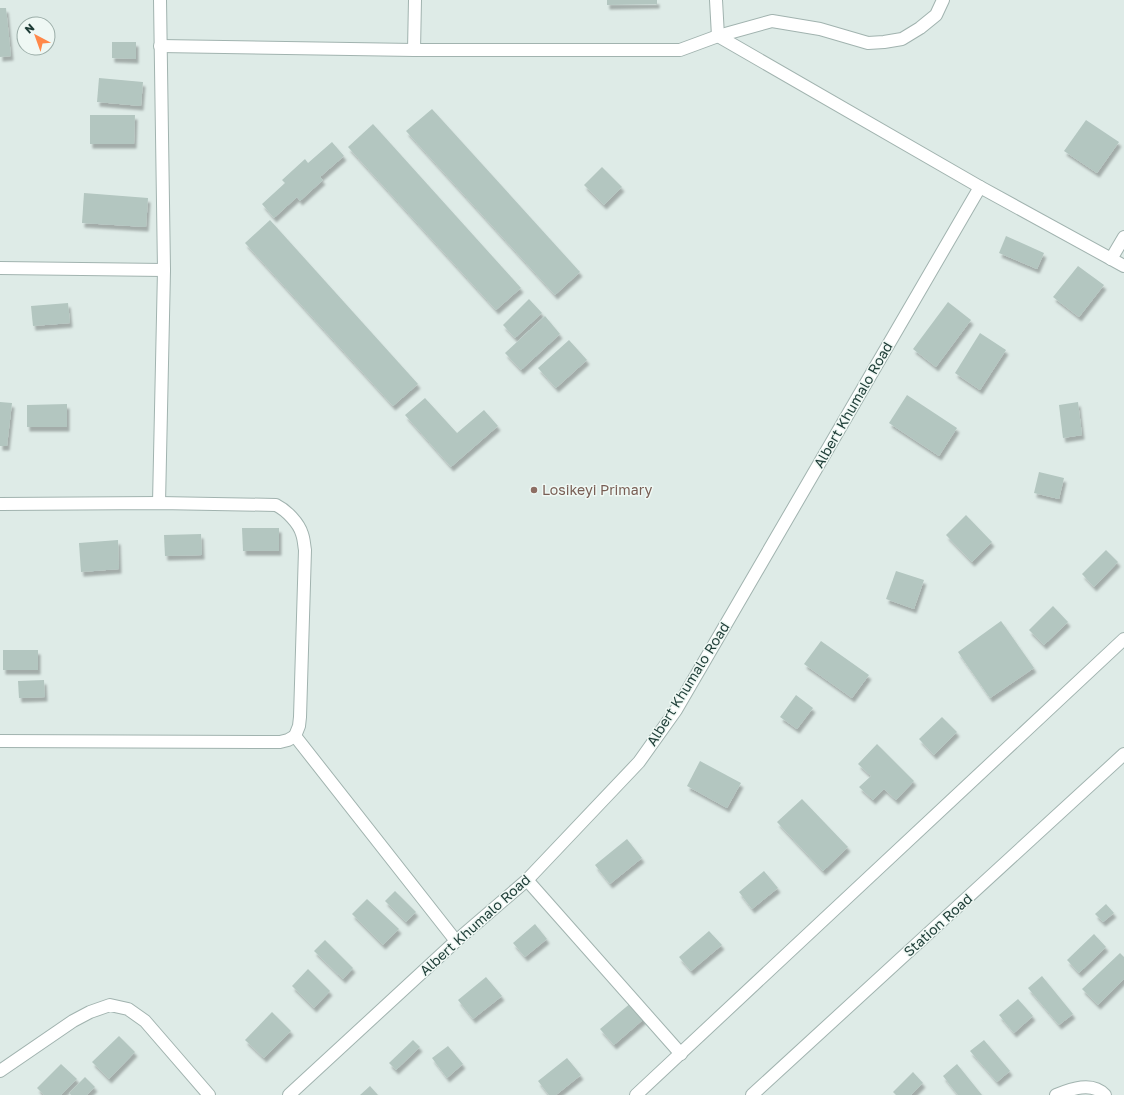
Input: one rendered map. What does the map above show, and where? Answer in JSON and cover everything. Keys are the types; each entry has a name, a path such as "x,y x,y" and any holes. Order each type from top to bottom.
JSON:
{"street":[{"path":"159,503 164,270 160,0"},
{"path":"414,0 414,50"},
{"path":"716,0 718,36"},
{"path":"160,46 414,50 680,50 718,36 772,21 820,29 868,43 902,39 920,28 936,15 943,0"},
{"path":"718,36 980,187 1124,266"},
{"name":"Albert Khumalo Road","path":"289,1095 456,941 527,880 639,762 676,710 980,187"},
{"path":"1111,259 1124,237"},
{"path":"0,268 164,270"},
{"path":"0,504 159,503 276,505 287,513 300,528 305,550 300,717 299,726 295,736 280,742 0,741"},
{"path":"636,1095 1124,639"},
{"path":"295,736 456,941"},
{"name":"Station Road","path":"752,1095 1121,762"},
{"path":"527,880 681,1054"},
{"path":"0,1071 72,1021 90,1012 110,1005 128,1009 145,1021 209,1095"},
{"path":"1056,1095 1072,1089 1086,1087 1101,1090 1105,1095"}],"building":[{"path":"607,0 657,0 657,4 607,5"},
{"path":"0,8 6,8 11,56 0,57"},
{"path":"112,42 136,42 136,59 112,58"},
{"path":"99,78 143,82 141,106 97,102"},
{"path":"432,109 580,272 555,295 406,131"},
{"path":"90,115 135,115 134,144 90,144"},
{"path":"1086,120 1119,142 1097,173 1064,151"},
{"path":"373,124 521,288 496,310 348,147"},
{"path":"332,142 344,156 320,177 323,180 300,201 297,197 274,218 262,204 285,183 282,180 305,159 308,163"},
{"path":"602,167 622,187 604,205 584,185"},
{"path":"84,193 148,198 146,227 82,223"},
{"path":"270,220 418,384 393,406 245,243"},
{"path":"1006,236 1044,253 1037,269 999,253"},
{"path":"1078,266 1104,285 1079,317 1053,297"},
{"path":"529,299 542,313 515,338 503,325"},
{"path":"948,302 971,320 936,367 913,349"},
{"path":"68,303 70,323 33,326 31,306"},
{"path":"545,316 560,334 521,370 505,353"},
{"path":"980,333 1006,350 980,390 955,373"},
{"path":"569,340 587,360 556,388 538,368"},
{"path":"907,395 957,428 939,456 889,423"},
{"path":"425,398 457,433 484,410 498,426 451,467 405,415"},
{"path":"0,402 12,403 7,446 0,446"},
{"path":"1078,402 1082,435 1063,438 1059,405"},
{"path":"67,404 67,427 27,427 27,405"},
{"path":"1039,472 1064,478 1059,499 1034,493"},
{"path":"966,515 992,542 972,562 946,535"},
{"path":"242,528 279,528 279,551 243,551"},
{"path":"201,534 202,555 165,556 164,535"},
{"path":"118,540 119,569 81,572 79,543"},
{"path":"1106,550 1118,562 1094,587 1082,574"},
{"path":"896,571 924,580 914,609 886,599"},
{"path":"1053,606 1068,622 1044,645 1029,630"},
{"path":"1001,621 1034,668 990,698 958,652"},
{"path":"821,641 869,675 852,698 804,664"},
{"path":"3,650 38,650 38,670 3,670"},
{"path":"44,680 45,697 19,698 18,681"},
{"path":"796,695 813,708 797,729 780,717"},
{"path":"942,717 957,732 934,755 919,739"},
{"path":"877,744 914,781 896,800 884,789 873,800 859,787 871,776 858,764"},
{"path":"700,761 741,783 727,808 687,786"},
{"path":"802,799 848,847 823,871 777,822"},
{"path":"627,839 642,858 610,884 595,865"},
{"path":"764,871 778,888 752,909 739,892"},
{"path":"395,891 416,912 406,922 385,901"},
{"path":"367,899 399,929 383,945 352,914"},
{"path":"1106,904 1114,913 1103,922 1095,914"},
{"path":"535,924 547,939 525,957 513,943"},
{"path":"709,931 722,945 691,971 679,957"},
{"path":"1094,934 1106,947 1079,973 1067,960"},
{"path":"325,940 353,968 343,979 314,951"},
{"path":"1120,953 1124,957 1124,979 1098,1005 1082,989"},
{"path":"308,969 330,991 314,1008 292,986"},
{"path":"1042,976 1073,1014 1059,1025 1028,988"},
{"path":"486,977 502,996 473,1019 458,1000"},
{"path":"1018,999 1033,1016 1014,1033 999,1015"},
{"path":"632,1002 645,1018 614,1045 600,1029"},
{"path":"272,1012 291,1031 264,1058 245,1040"},
{"path":"119,1036 135,1052 109,1079 92,1062"},
{"path":"413,1040 420,1047 396,1070 389,1063"},
{"path":"984,1040 1010,1071 997,1082 970,1051"},
{"path":"448,1046 463,1064 447,1078 432,1058"},
{"path":"567,1058 581,1075 556,1095 549,1095 538,1081"},
{"path":"61,1064 77,1079 61,1095 44,1095 37,1088"},
{"path":"957,1064 982,1095 958,1095 943,1076"},
{"path":"913,1072 923,1083 911,1095 896,1095 893,1092"},
{"path":"85,1077 95,1087 87,1095 71,1095 69,1093"},
{"path":"370,1086 378,1095 360,1095"}],"place":[{"name":"Losikeyi Primary","path":"534,490"}]}
